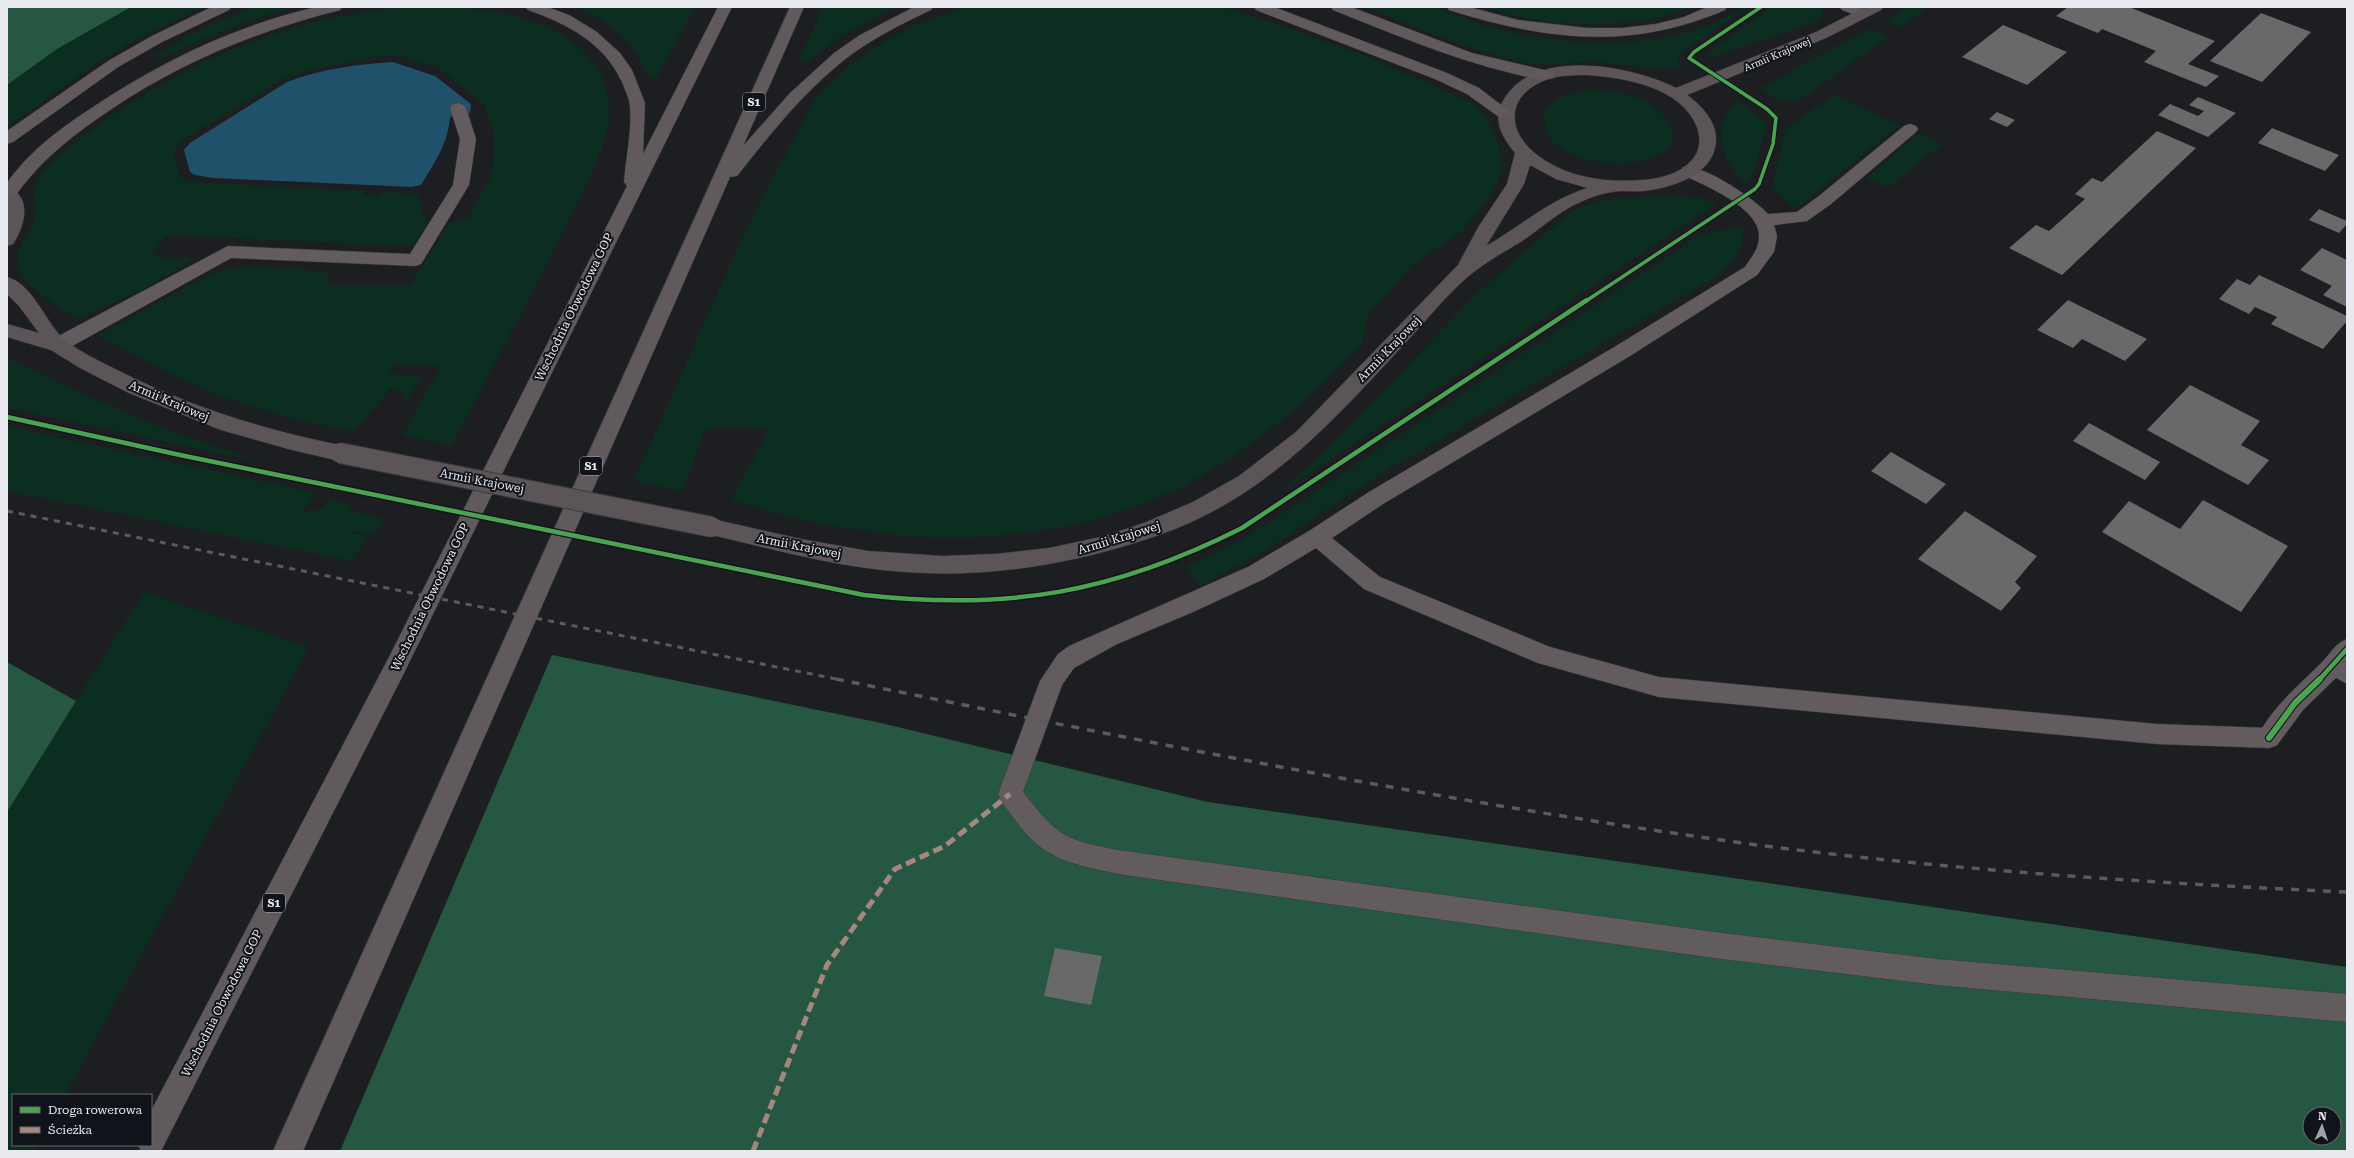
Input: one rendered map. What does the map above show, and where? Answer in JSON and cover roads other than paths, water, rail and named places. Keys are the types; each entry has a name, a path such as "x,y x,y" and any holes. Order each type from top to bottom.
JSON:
{"highway":[{"path":"7,139 132,52 224,7"},
{"path":"8,194 29,167 66,133 112,101 164,68 250,30 335,7"},
{"path":"533,7 559,16 588,31 617,57 627,72 638,105 631,192"},
{"name":"Wschodnia Obwodowa GOP","path":"152,1139 396,666 631,192 725,7"},
{"name":"S1","path":"288,1151 797,7"},
{"path":"712,196 780,111 821,70 863,38 926,7"},
{"path":"1261,7 1441,76 1473,91 1505,114"},
{"path":"1338,7 1482,62 1547,75"}],"main road":[{"name":"Armii Krajowej","path":"1675,94 1799,44 1870,11"},
{"path":"1574,71 1611,72 1648,81 1675,94 1701,118 1708,138 1704,156 1689,171 1656,184 1614,186 1584,182 1555,172 1523,151 1510,136 1505,114 1515,94 1528,83 1547,75 1574,71"},
{"name":"Armii Krajowej","path":"7,330 58,345 111,376 192,412 258,434 340,453 712,527 833,553 890,562 952,565 1032,560 1098,546 1134,536 1166,524 1214,502 1289,450 1340,400 1466,267 1489,225 1517,184 1522,168 1523,151"},
{"name":"Armii Krajowej","path":"1466,267 1522,234 1556,208 1573,198 1614,186"},
{"path":"7,240 16,223 17,214 15,205 8,194"},
{"name":"Armii Krajowej","path":"7,283 30,308 58,345"}],"street":[{"path":"1454,7 1491,18 1530,27 1609,33 1670,25 1720,7"},
{"path":"1847,7 1870,11"},
{"path":"58,345 228,252 414,260 458,191 464,176 468,139 458,108"},
{"path":"1764,220 1801,217 1825,200 1910,129"},
{"path":"1689,171 1746,202 1764,220 1769,229 1769,240 1766,253 1751,271 1736,283 1376,498 1317,537 1256,573 1185,606 1090,646 1066,661 1052,682 1010,794 1045,837 1073,851 1118,862 1714,945 1937,972 2347,1008"},
{"path":"1317,537 1372,583 1546,656 1659,687 2149,733 2269,738 2295,703 2343,663"}],"water":[{"path":"393,62 435,76 471,104 470,113 450,117 444,144 421,185 412,187 213,178 195,175 190,172 184,150 190,143 287,82 326,70 366,64"}],"railway":[{"path":"7,511 841,680"},
{"path":"836,679 1064,725 1406,790 1750,844 1973,868 2123,880 2347,892"}]}
